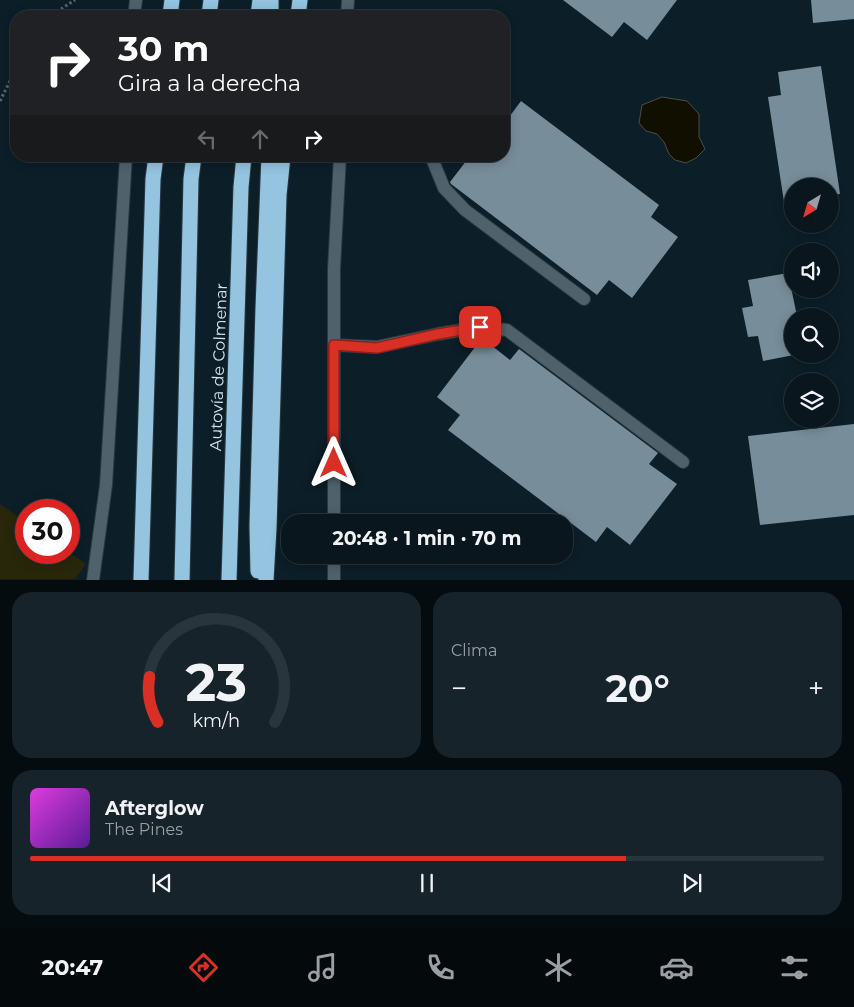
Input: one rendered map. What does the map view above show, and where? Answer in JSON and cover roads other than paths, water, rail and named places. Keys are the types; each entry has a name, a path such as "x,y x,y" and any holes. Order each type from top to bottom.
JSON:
{"highway":[{"path":"141,580 153,179 155,162"},
{"name":"Autovía de Colmenar","path":"182,580 191,179 193,162"},
{"name":"Autovía de Colmenar","path":"229,580 244,162"},
{"path":"258,580 257,526 269,162"},
{"path":"266,580 279,195 282,162"}],"street":[{"path":"93,580 106,485 126,162"},
{"path":"334,514 334,269 340,162"},
{"path":"433,162 444,188 465,210 584,298"},
{"path":"334,345 377,348 438,334 480,327 506,330 683,462"},
{"path":"334,564 334,580"}]}
